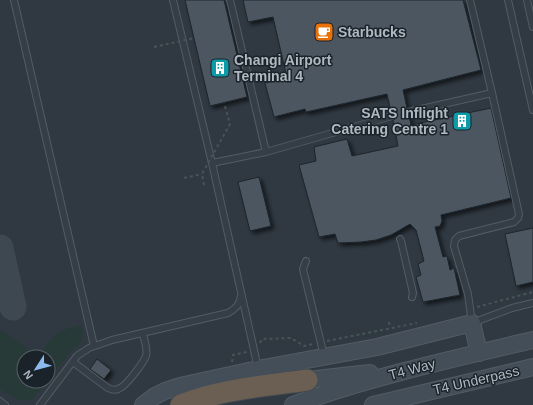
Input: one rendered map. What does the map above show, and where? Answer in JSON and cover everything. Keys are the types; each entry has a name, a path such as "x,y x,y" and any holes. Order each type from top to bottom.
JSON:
{"highway":[{"path":"181,405 218,393 307,380"}],"main road":[{"path":"143,405 155,396 180,386 258,369 377,347 472,323 479,352"},
{"name":"T4 Way","path":"293,405 330,392 418,367 533,340"},
{"path":"307,380 377,347"},
{"path":"307,380 418,367"},
{"name":"T4 Underpass","path":"373,405 533,367"}],"lane":[{"path":"14,0 94,346"},
{"path":"173,0 212,163 258,369"},
{"path":"230,0 266,152"},
{"path":"470,0 519,214 518,218 514,222 460,236 455,240 454,246 468,294 472,323 512,308 533,303"},
{"path":"508,0 533,110"},
{"path":"527,0 533,27"},
{"path":"408,112 492,93"},
{"path":"212,163 266,152 392,116"},
{"path":"400,238 413,294 412,297"},
{"path":"306,261 303,268 324,357"},
{"path":"40,405 77,356 83,351 112,340 228,313 239,305 240,290"},
{"path":"73,362 108,388 117,390 124,386 146,355 143,334"},
{"path":"0,401 5,405"}],"path":[{"path":"154,47 194,38"},
{"path":"204,185 202,174 230,124 224,103"},
{"path":"184,178 202,174"},
{"path":"389,322 390,328"}],"shaded area":[{"path":"0,0 533,0 533,405 0,405"}],"green space":[{"path":"81,325 83,334 80,343 56,370 56,349 43,349 55,334"},
{"path":"0,329 28,349 16,349 16,389 41,389 32,400 15,398 0,389"}],"building":[{"name":"Changi Airport Terminal 4","path":"185,0 224,0 247,97 210,106"},
{"name":"SATS Inflight Catering Centre 1","path":"243,0 463,0 481,70 403,90 407,108 405,109 404,113 405,115 409,116 411,125 491,108 511,198 441,215 442,221 440,226 435,227 443,257 447,256 450,270 454,268 460,295 423,302 416,277 421,275 418,264 424,261 416,230 410,224 391,235 376,240 338,243 335,234 319,237 299,165 316,161 314,147 347,139 352,156 398,146 393,120 395,119 396,114 391,112 387,94 306,112 305,109 274,117 265,83 287,78 273,17 248,22"},
{"path":"259,177 271,226 250,231 238,182"},
{"path":"533,228 533,282 516,286 505,234"},
{"path":"97,359 111,370 104,379 90,369"}],"taxiway":[{"path":"0,248 13,307"}],"place":[{"name":"Starbucks","path":"324,32"},
{"name":"Changi Airport Terminal 4","path":"220,68"},
{"name":"SATS Inflight Catering Centre 1","path":"462,121"}]}
